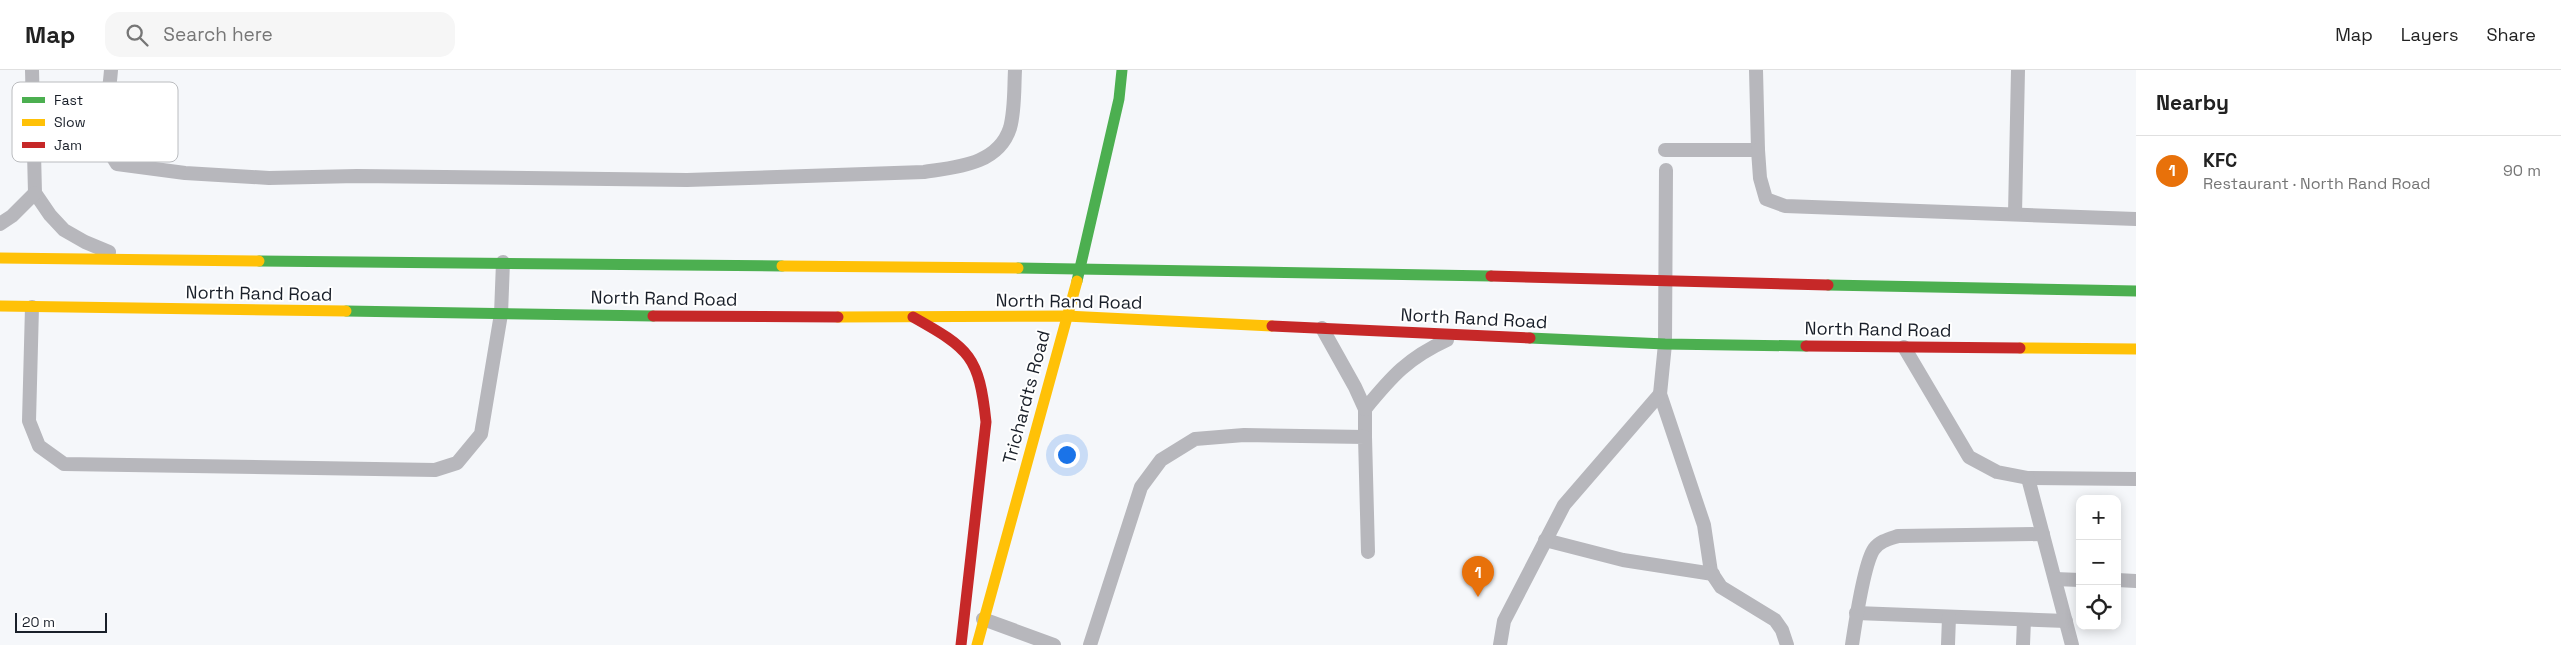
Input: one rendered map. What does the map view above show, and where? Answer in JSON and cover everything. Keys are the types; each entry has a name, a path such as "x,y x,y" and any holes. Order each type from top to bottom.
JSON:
{"main road":[{"name":"Trichardts Road","path":"977,645 1080,269 1119,99 1122,70"},
{"name":"North Rand Road","path":"0,258 1080,269 1464,275 1666,282 2136,291"},
{"name":"North Rand Road","path":"0,306 738,317 1066,316 1664,344 2136,349"},
{"path":"911,316 960,344 974,360 982,385 986,422 961,645"}],"lane":[{"path":"115,162 117,164 184,173 269,178 357,176 687,180 924,172 961,166 993,155 1010,128 1015,70"},
{"path":"1756,70 1760,178 1766,199 1785,206 2136,219"},
{"path":"2015,214 2018,70"},
{"path":"1665,150 1758,150"},
{"path":"34,162 35,193 50,215 64,230 85,242 129,259"},
{"path":"1666,170 1666,282 1660,394 1704,526 1713,574 1721,587 1775,620 1782,630 1787,645"},
{"path":"0,224 12,216 35,193"},
{"path":"32,307 29,421 40,446 64,464 435,470 458,463 481,434 502,314 503,262"},
{"path":"1322,328 1356,387 1365,409 1368,552"},
{"path":"1365,409 1395,372 1423,351 1458,334"},
{"path":"1904,347 1970,457 1997,472 2028,478 2136,479"},
{"path":"1500,645 1504,621 1564,505 1660,394"},
{"path":"1090,645 1141,487 1161,460 1195,439 1244,435 1365,437"},
{"path":"2028,478 2072,645"},
{"path":"1852,645 1856,613 1873,550 1881,541 1898,536 2043,534"},
{"path":"1546,540 1623,560 1713,574"},
{"path":"2055,579 2076,580"},
{"path":"2121,580 2136,581"},
{"path":"1856,613 2066,622"},
{"path":"1948,645 1949,617"},
{"path":"983,619 1054,645"},
{"path":"2023,645 2024,620"}],"traffic: fast":[{"path":"1077,281 1119,99 1122,70"},
{"path":"259,261 782,266"},
{"path":"1018,268 1491,276"},
{"path":"1828,285 2136,291"},
{"path":"346,311 653,316"},
{"path":"1530,338 1665,344 1806,346"}],"traffic: slow":[{"path":"0,258 259,261"},
{"path":"782,266 1018,268"},
{"path":"977,645 1077,281"},
{"path":"0,306 346,311"},
{"path":"838,317 1066,316 1272,326"},
{"path":"2020,348 2136,349"}],"traffic: jam":[{"path":"1491,276 1828,285"},
{"path":"653,316 838,317"},
{"path":"913,317 947,338 968,357 975,368 980,382 983,400 986,422 961,645"},
{"path":"1272,326 1530,338"},
{"path":"1806,346 2020,348"}],"place":[{"name":"KFC","path":"1478,597"}]}
